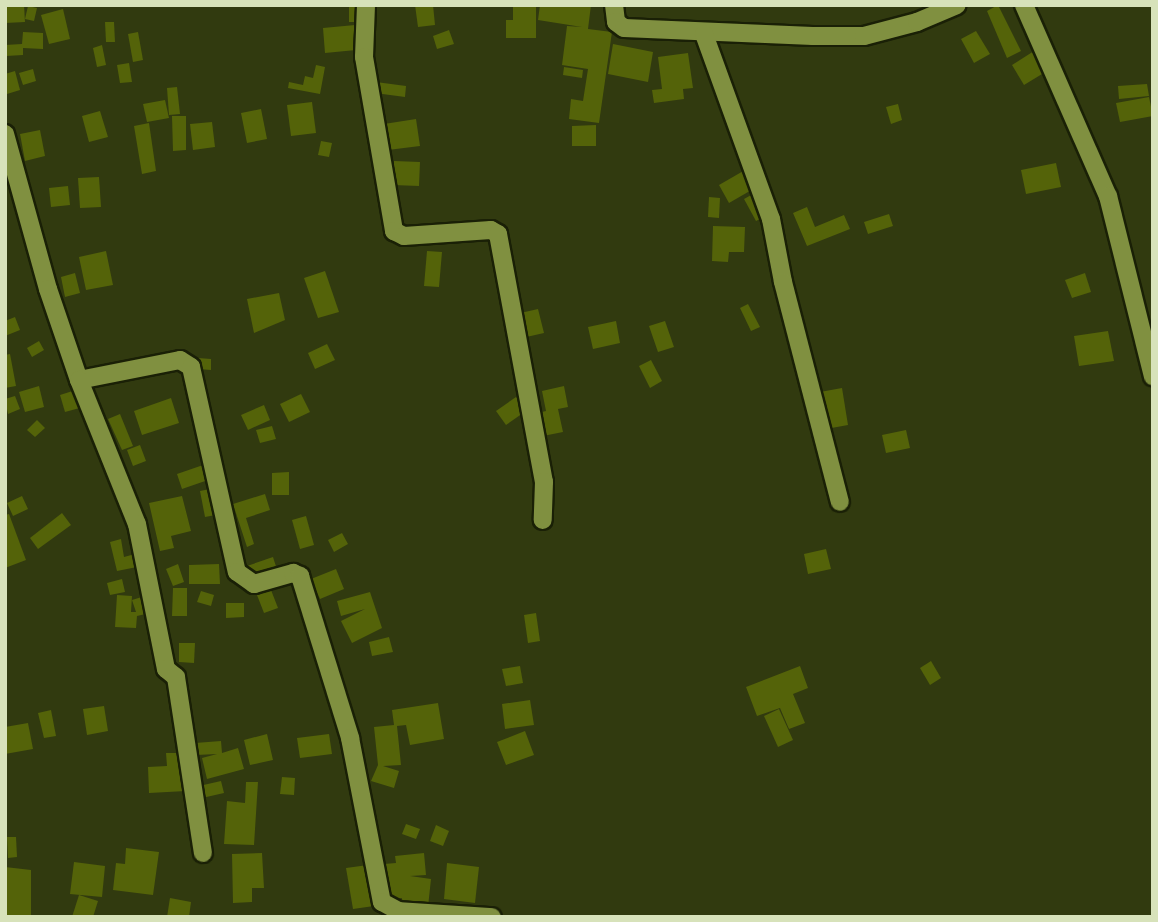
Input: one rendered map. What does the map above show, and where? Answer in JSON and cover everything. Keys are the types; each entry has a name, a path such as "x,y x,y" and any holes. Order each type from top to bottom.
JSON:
{"street":[{"path":"366,5 364,57 394,231 404,236 491,230 498,234 544,482 543,520"},
{"path":"614,5 616,22 624,28 704,34 864,36 916,22 957,5"},
{"path":"1024,5 1108,196 1153,376"},
{"path":"704,34 771,219 783,282 839,502"},
{"path":"5,134 48,289 79,380 137,524 166,669 176,677 202,853"},
{"path":"79,380 180,360 191,367 237,572 254,584 297,573 304,586 350,738 382,902 398,911 492,917"}],"building":[{"path":"5,5 24,5 25,22 5,23"},
{"path":"349,5 359,5 360,22 349,22"},
{"path":"415,5 433,5 435,25 418,27"},
{"path":"513,5 536,5 536,38 506,38 506,20 513,20"},
{"path":"540,5 591,5 588,29 612,32 599,123 569,119 571,99 583,101 588,69 562,65 567,26 582,27 538,20"},
{"path":"998,5 1021,51 1007,58 987,11"},
{"path":"28,6 37,8 34,21 25,19"},
{"path":"63,9 70,39 49,44 41,15"},
{"path":"105,22 114,22 115,42 106,42"},
{"path":"355,25 356,50 325,53 323,28"},
{"path":"449,30 454,44 437,49 433,36"},
{"path":"976,31 990,54 974,63 961,39"},
{"path":"23,32 43,33 43,49 23,48 23,55 6,56 5,45 22,44"},
{"path":"138,32 143,60 133,62 128,34"},
{"path":"613,44 653,52 648,82 608,74"},
{"path":"102,45 106,65 97,67 93,48"},
{"path":"1034,51 1047,71 1024,85 1012,65"},
{"path":"688,53 693,88 683,89 684,99 654,103 652,90 662,89 658,57"},
{"path":"129,63 132,82 120,83 117,65"},
{"path":"316,65 325,67 320,94 288,88 289,82 303,85 305,76 313,78"},
{"path":"564,67 583,70 582,78 563,75"},
{"path":"33,69 36,81 23,85 19,73"},
{"path":"15,71 20,90 7,94 5,74"},
{"path":"376,82 406,86 405,97 375,93"},
{"path":"1147,84 1149,96 1119,99 1118,86"},
{"path":"177,87 180,114 169,115 167,88"},
{"path":"1149,97 1153,116 1120,122 1116,103"},
{"path":"165,100 169,118 147,122 143,104"},
{"path":"312,102 316,133 291,136 287,105"},
{"path":"898,104 902,120 891,124 886,107"},
{"path":"261,109 267,139 247,143 241,113"},
{"path":"100,111 108,137 89,142 82,116"},
{"path":"172,116 186,116 186,150 173,151"},
{"path":"416,119 420,146 388,150 384,124"},
{"path":"212,122 215,147 193,150 190,124"},
{"path":"149,123 156,171 142,174 134,126"},
{"path":"596,125 596,146 572,146 572,126"},
{"path":"40,130 45,156 25,161 20,134"},
{"path":"321,141 332,143 329,157 318,155"},
{"path":"394,161 420,162 419,186 393,185"},
{"path":"1056,163 1061,187 1026,194 1021,170"},
{"path":"745,170 755,188 729,203 719,185"},
{"path":"99,177 101,207 80,208 78,178"},
{"path":"68,186 70,205 51,207 49,188"},
{"path":"753,194 766,216 756,221 744,199"},
{"path":"709,197 720,198 719,218 708,217"},
{"path":"807,207 815,227 844,215 850,229 807,246 793,213"},
{"path":"889,214 893,226 868,234 864,222"},
{"path":"713,226 745,227 744,252 729,252 728,262 712,261"},
{"path":"106,251 113,285 86,290 79,257"},
{"path":"427,251 442,252 439,287 424,286"},
{"path":"325,271 339,312 318,318 304,278"},
{"path":"75,273 80,293 65,297 61,277"},
{"path":"1085,273 1091,292 1072,298 1065,280"},
{"path":"279,293 285,320 254,333 247,299"},
{"path":"748,304 760,327 751,331 740,308"},
{"path":"538,309 544,333 522,338 516,314"},
{"path":"15,317 20,330 5,336 5,321"},
{"path":"616,321 620,343 593,349 588,327"},
{"path":"665,321 674,347 658,352 649,326"},
{"path":"1108,331 1114,361 1079,366 1074,336"},
{"path":"39,341 44,350 32,357 27,348"},
{"path":"327,344 335,360 315,369 308,353"},
{"path":"10,354 16,386 5,388 5,355"},
{"path":"198,358 211,359 211,370 198,369"},
{"path":"651,360 662,381 650,388 639,366"},
{"path":"39,386 44,407 25,412 19,392"},
{"path":"564,386 568,407 558,409 563,432 538,437 533,414 546,411 542,391"},
{"path":"82,388 87,406 65,412 60,395"},
{"path":"842,388 848,425 826,429 820,392"},
{"path":"301,394 310,412 289,422 280,404"},
{"path":"15,396 20,409 8,414 5,399"},
{"path":"516,397 526,411 506,425 496,411"},
{"path":"171,398 179,423 142,435 134,411"},
{"path":"264,405 270,420 248,430 241,415"},
{"path":"120,414 133,446 122,450 108,419"},
{"path":"37,420 45,428 35,437 27,430"},
{"path":"272,426 276,439 260,443 256,430"},
{"path":"906,430 910,448 886,453 882,435"},
{"path":"140,445 146,461 133,466 127,450"},
{"path":"206,464 211,479 182,489 177,474"},
{"path":"289,472 289,495 272,495 272,473"},
{"path":"215,488 221,514 205,517 200,491"},
{"path":"265,494 270,510 246,518 254,544 247,547 233,504"},
{"path":"22,496 28,509 13,516 7,503"},
{"path":"182,496 191,531 171,536 174,548 160,551 149,503"},
{"path":"62,513 71,525 38,549 30,538"},
{"path":"9,514 26,560 5,568 5,515"},
{"path":"306,516 314,545 300,549 292,520"},
{"path":"342,533 348,544 334,552 328,540"},
{"path":"121,539 124,557 135,554 137,567 117,571 110,542"},
{"path":"826,549 831,569 808,574 804,554"},
{"path":"273,557 280,579 254,587 247,566"},
{"path":"178,564 184,582 173,586 166,569"},
{"path":"219,564 220,584 189,584 189,565"},
{"path":"336,569 344,589 320,599 311,579"},
{"path":"122,579 125,592 110,595 107,583"},
{"path":"173,588 187,588 187,616 172,616"},
{"path":"271,590 278,608 264,613 257,595"},
{"path":"201,591 214,595 211,606 197,602"},
{"path":"370,592 382,628 352,643 341,621 365,609 341,616 337,601"},
{"path":"117,595 132,596 131,612 136,612 132,600 145,596 150,613 137,616 136,628 115,627"},
{"path":"226,603 244,603 244,617 226,618"},
{"path":"536,613 540,641 528,643 524,615"},
{"path":"389,637 393,652 372,656 369,642"},
{"path":"179,643 195,643 194,663 179,662"},
{"path":"931,661 941,678 930,685 920,668"},
{"path":"520,666 523,683 506,686 502,669"},
{"path":"800,666 808,688 793,694 805,723 789,729 780,708 757,716 746,687"},
{"path":"530,700 534,725 505,729 502,704"},
{"path":"438,703 444,739 410,745 406,725 397,726 401,765 383,766 399,771 394,788 371,781 378,765 374,727 394,725 392,710"},
{"path":"104,706 108,731 87,735 83,709"},
{"path":"779,709 793,740 778,747 764,716"},
{"path":"51,710 56,736 44,738 38,713"},
{"path":"28,723 33,749 5,754 5,727"},
{"path":"525,731 534,755 506,765 497,742"},
{"path":"267,734 273,760 250,765 244,740"},
{"path":"329,734 332,754 300,758 297,738"},
{"path":"221,741 222,753 238,748 244,769 207,779 202,758 217,754 196,755 195,743"},
{"path":"166,753 184,753 186,791 149,793 148,767 167,766"},
{"path":"282,777 295,778 294,795 280,794"},
{"path":"221,781 224,793 202,798 199,786"},
{"path":"246,782 258,782 254,845 224,844 227,801 245,803"},
{"path":"406,824 420,829 416,839 402,834"},
{"path":"436,825 449,831 443,846 430,841"},
{"path":"7,837 16,837 17,857 8,858"},
{"path":"126,848 159,852 153,895 113,890 116,863 125,864"},
{"path":"262,853 264,888 252,888 252,902 233,903 232,854"},
{"path":"424,853 426,875 410,876 431,879 428,907 401,904 402,898 388,900 384,864 396,863 395,856"},
{"path":"74,862 105,866 102,897 70,894"},
{"path":"447,863 479,867 475,903 444,899"},
{"path":"368,865 374,906 353,909 346,868"},
{"path":"5,867 31,870 31,915 5,917"},
{"path":"79,895 98,901 93,917 72,917"},
{"path":"170,898 191,902 189,917 167,917"}]}
